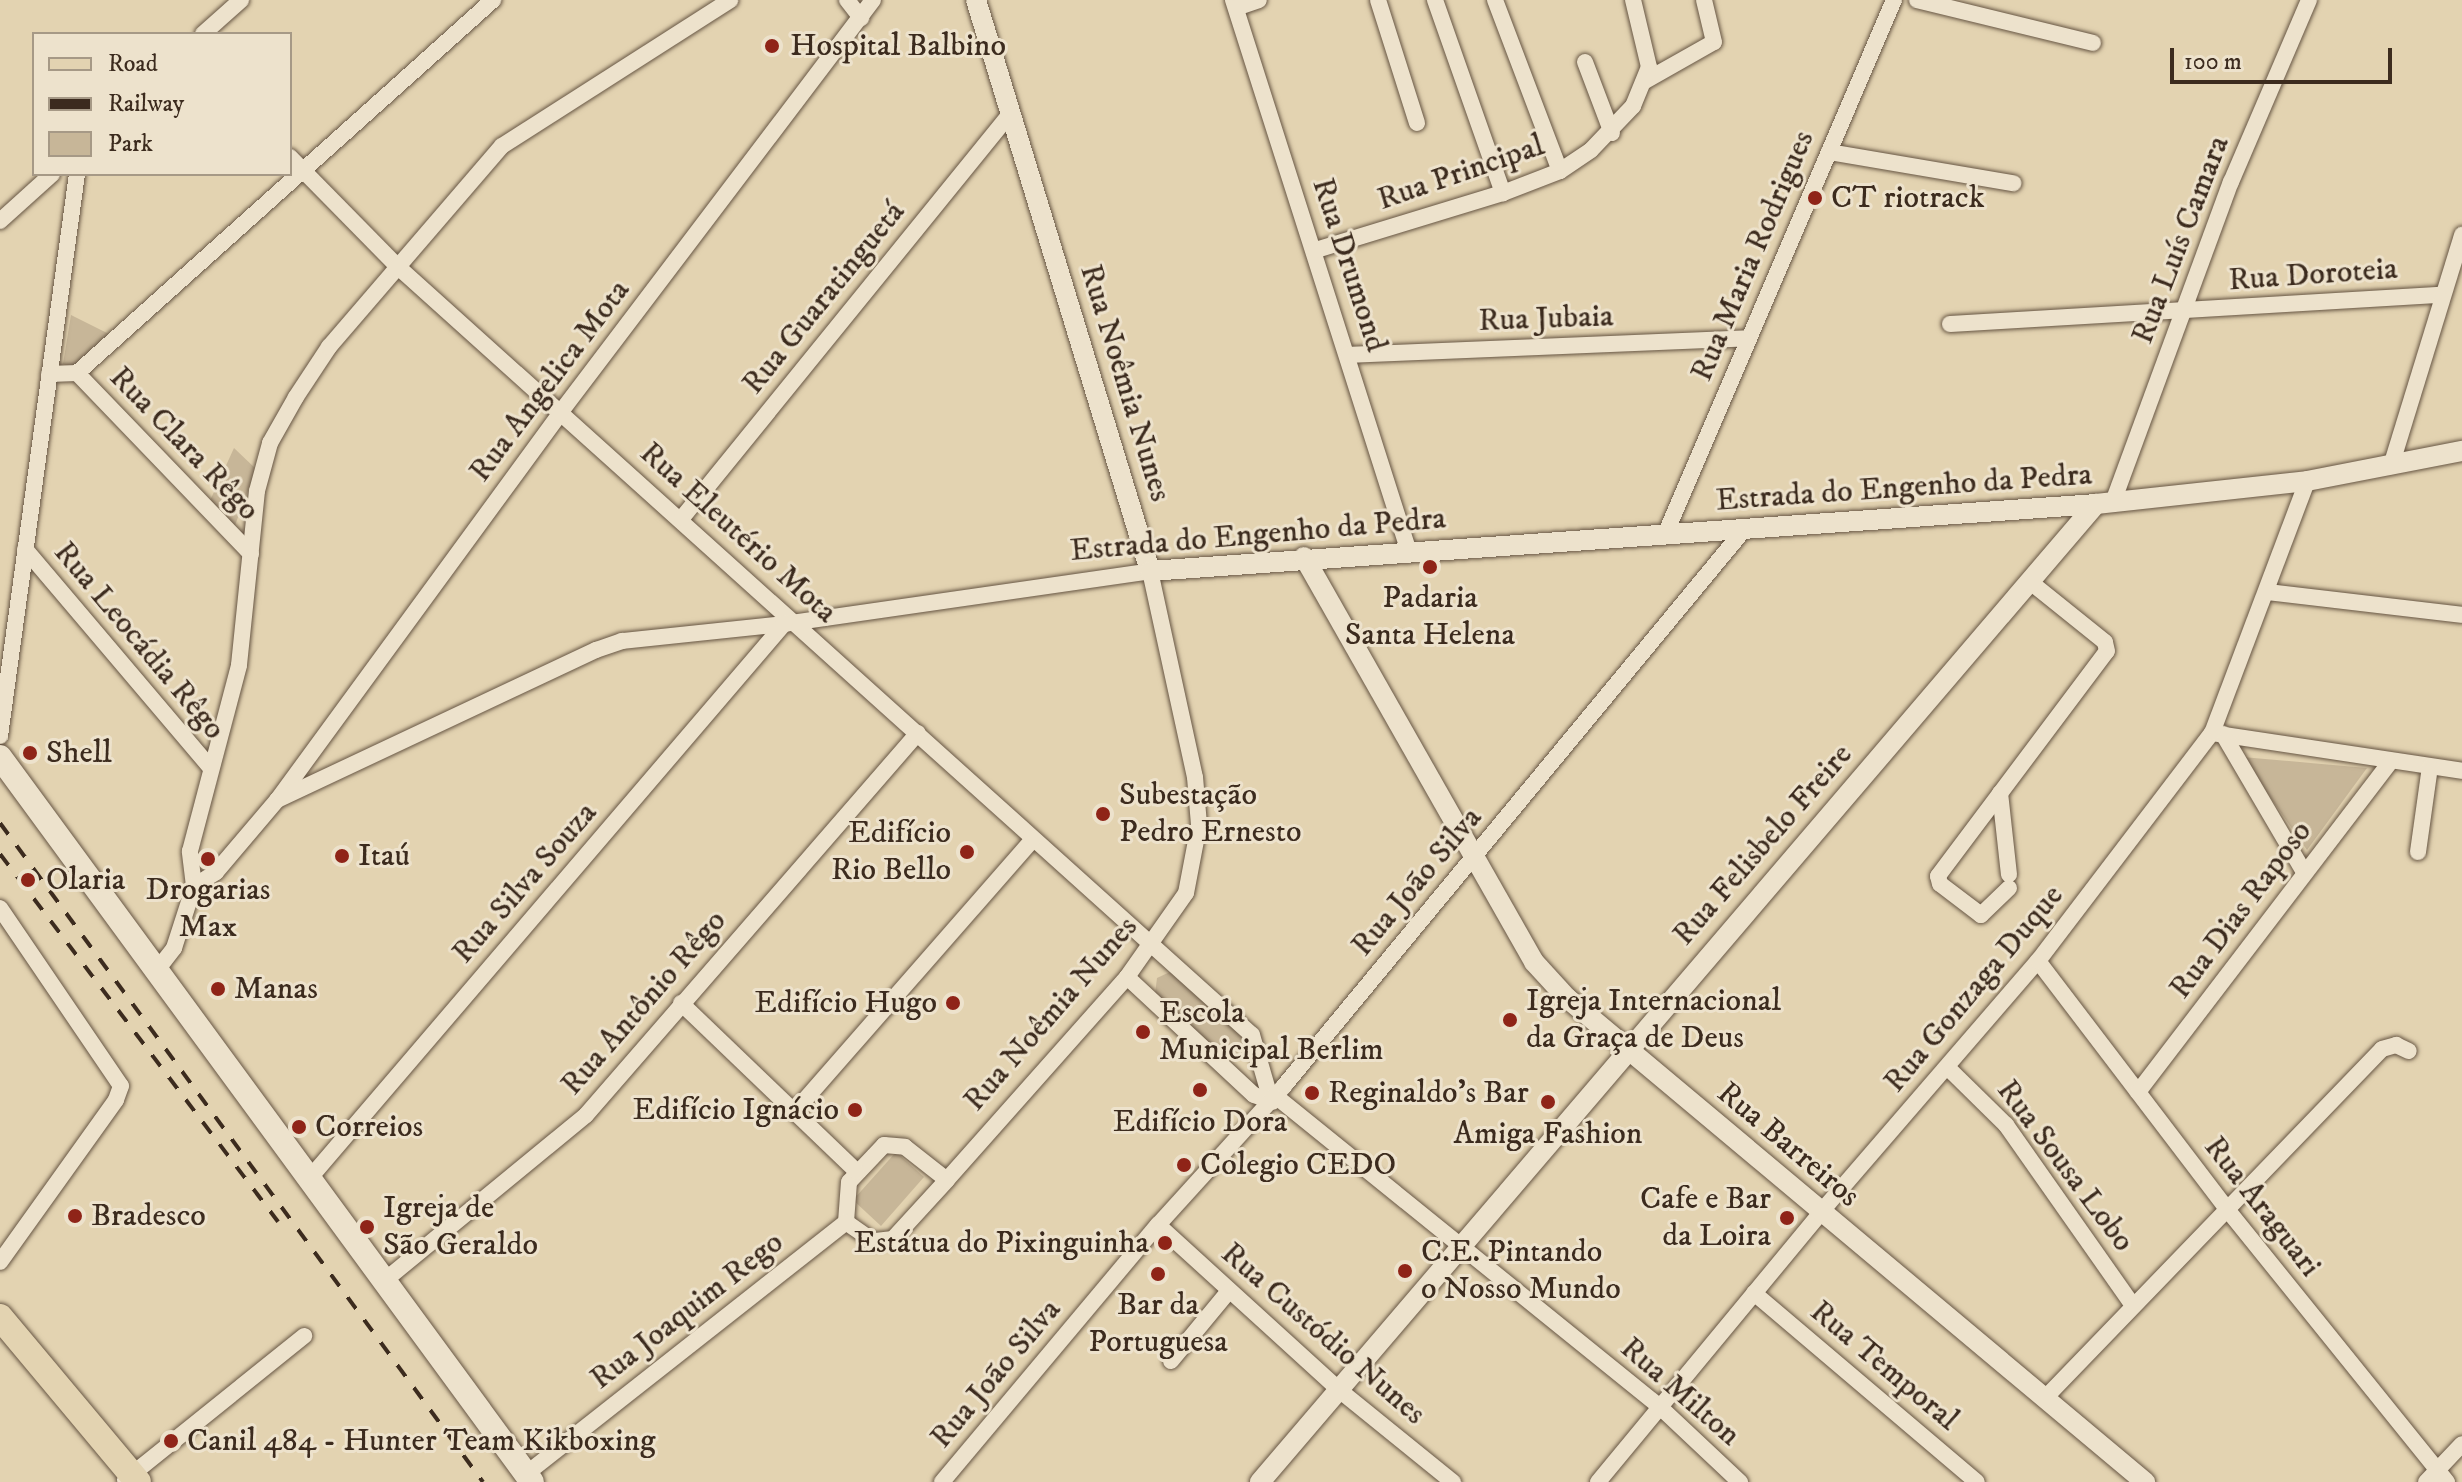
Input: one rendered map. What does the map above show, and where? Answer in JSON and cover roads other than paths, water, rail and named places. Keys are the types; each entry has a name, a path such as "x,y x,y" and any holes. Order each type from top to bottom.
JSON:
{"main road":[{"path":"0,757 529,1478"},
{"path":"0,1317 130,1480"}],"street":[{"path":"205,32 241,0"},
{"path":"296,163 493,0"},
{"path":"157,970 174,948 194,886 190,851 239,665 257,491 270,443 329,347 397,266 525,127 730,0"},
{"path":"847,0 861,18"},
{"name":"Rua Angelica Mota","path":"277,800 560,413 873,0"},
{"name":"Rua Noêmia Nunes","path":"947,1180 1152,947 1186,893 1199,825 1195,777 1150,571 976,0"},
{"path":"1234,4 1259,0"},
{"path":"1378,0 1417,123"},
{"path":"1435,0 1503,193"},
{"path":"1495,0 1560,171"},
{"path":"1633,0 1649,49 1645,81"},
{"path":"1645,81 1714,42 1704,0"},
{"name":"Rua Maria Rodrigues","path":"1665,535 1894,0"},
{"path":"1917,0 2093,43"},
{"name":"Rua Luís Camara","path":"2104,503 2306,1"},
{"name":"Rua Drumond","path":"1234,4 1316,250 1408,549"},
{"path":"1585,62 1612,133"},
{"name":"Rua Principal","path":"1316,250 1503,193 1560,171 1612,133 1645,81"},
{"name":"Rua Guaratinguetá","path":"682,518 1010,114"},
{"path":"1829,152 2013,183"},
{"name":"Rua Eleutério Mota","path":"296,163 397,266 682,518 789,623 918,733 1252,1035 1256,1058 1273,1098"},
{"path":"0,221 50,176"},
{"path":"0,736 77,176"},
{"path":"49,374 77,373 282,176"},
{"path":"2391,466 2441,295 2462,235"},
{"name":"Rua Doroteia","path":"1950,324 2441,295"},
{"name":"Rua Jubaia","path":"1348,355 1747,338"},
{"name":"Rua Clara Rêgo","path":"77,373 251,554"},
{"name":"Estrada do Engenho da Pedra","path":"194,886 216,872 277,800 596,650 622,641 789,623 1150,571 1408,549 1743,531 2104,503 2307,481 2462,451"},
{"name":"Rua Gonzaga Duque","path":"1598,1482 1821,1212 2038,961 2218,734 2307,481"},
{"name":"Rua Felisbelo Freire","path":"1260,1482 1459,1245 2029,581 2104,503"},
{"name":"Rua João Silva","path":"942,1482 1158,1225 1273,1098 1743,531"},
{"name":"Rua Leocádia Rêgo","path":"25,549 211,768"},
{"name":"Rua Barreiros","path":"1304,557 1476,854 1534,962 1626,1050 2047,1396 2145,1482"},
{"path":"2000,793 2009,882 1981,915 1938,880 1939,872 2107,651 2105,642 2029,581"},
{"path":"2267,592 2462,615"},
{"name":"Rua Silva Souza","path":"309,1179 789,623"},
{"name":"Rua Antônio Rêgo","path":"384,1281 586,1115 918,733"},
{"path":"2218,734 2462,771"},
{"path":"2218,734 2304,872"},
{"name":"Rua Dias Raposo","path":"2138,1092 2390,762"},
{"path":"2418,852 2430,767"},
{"path":"796,1110 1033,839"},
{"path":"0,908 121,1086 116,1100 6,1243 0,1262"},
{"name":"Rua Araguari","path":"2038,961 2437,1478"},
{"name":"Rua Milton","path":"1127,977 1225,1068 1273,1098 1459,1245 1660,1407 1740,1482"},
{"path":"681,1003 796,1110 856,1171"},
{"path":"2047,1396 2132,1304 2382,1049 2396,1045 2409,1051"},
{"path":"1225,1068 1256,1058"},
{"name":"Rua Sousa Lobo","path":"1947,1067 2006,1125 2132,1304"},
{"path":"893,1144 921,1157 947,1180 893,1239 873,1241 846,1222 845,1193 856,1171 875,1149 893,1144"},
{"name":"Rua Joaquim Rego","path":"529,1478 846,1222"},
{"name":"Rua Custódio Nunes","path":"1158,1225 1338,1389 1453,1482"},
{"path":"1171,1361 1229,1291"},
{"name":"Rua Temporal","path":"1754,1293 1977,1482"},
{"path":"130,1480 304,1336"},
{"path":"2437,1478 2462,1444"}],"railway":[{"path":"0,823 483,1482"},
{"path":"0,854 278,1222"}],"place":[{"name":"Hospital Balbino","path":"772,46"},
{"name":"CT riotrack","path":"1815,198"},
{"name":"Padaria Santa Helena","path":"1430,567"},
{"name":"Shell","path":"30,753"},
{"name":"Subestação Pedro Ernesto","path":"1103,814"},
{"name":"Edifício Rio Bello","path":"967,852"},
{"name":"Itaú","path":"342,856"},
{"name":"Drogarias Max","path":"208,859"},
{"name":"Olaria","path":"28,880"},
{"name":"Manas","path":"218,989"},
{"name":"Edifício Hugo","path":"953,1003"},
{"name":"Igreja Internacional da Graça de Deus","path":"1510,1020"},
{"name":"Escola Municipal Berlim","path":"1143,1032"},
{"name":"Edifício Dora","path":"1200,1090"},
{"name":"Reginaldo's Bar","path":"1312,1093"},
{"name":"Amiga Fashion","path":"1548,1102"},
{"name":"Edifício Ignácio","path":"855,1110"},
{"name":"Correios","path":"299,1127"},
{"name":"Colegio CEDO","path":"1184,1165"},
{"name":"Bradesco","path":"75,1216"},
{"name":"Cafe e Bar da Loira","path":"1787,1218"},
{"name":"Igreja de São Geraldo","path":"367,1227"},
{"name":"Estátua do Pixinguinha","path":"1165,1243"},
{"name":"C.E. Pintando o Nosso Mundo","path":"1405,1271"},
{"name":"Bar da Portuguesa","path":"1158,1274"},
{"name":"Canil 484 - Hunter Team Kikboxing","path":"171,1441"}]}
